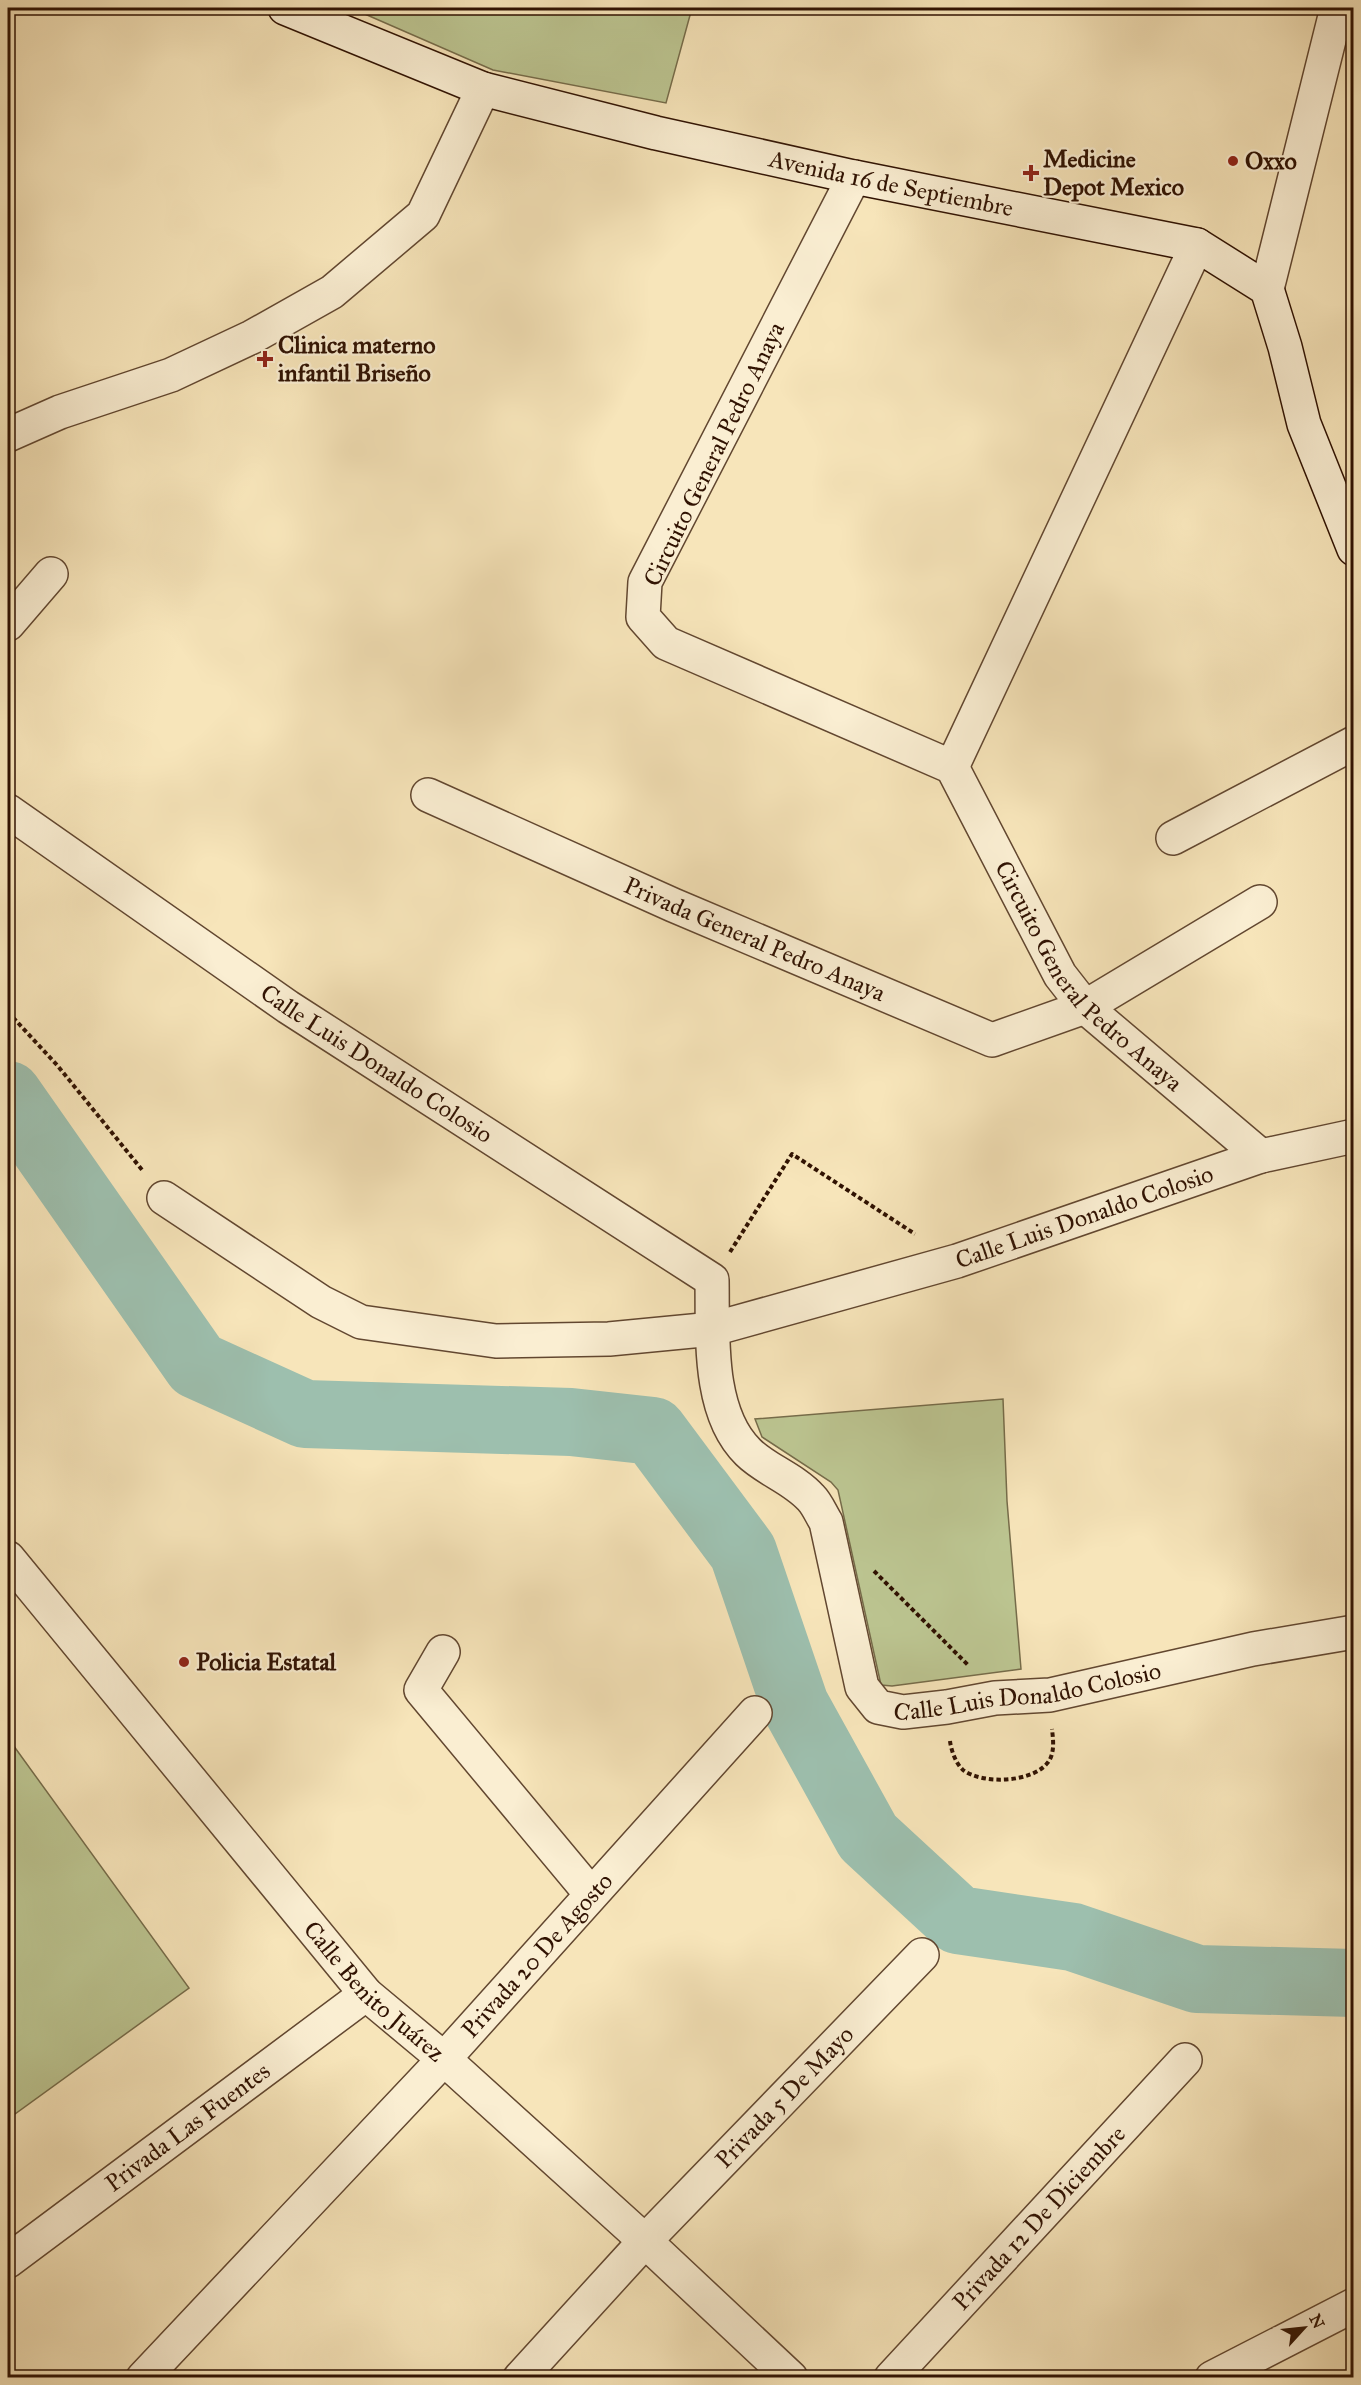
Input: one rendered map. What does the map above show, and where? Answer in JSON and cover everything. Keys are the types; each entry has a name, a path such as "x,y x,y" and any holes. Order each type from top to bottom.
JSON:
{"street":[{"name":"Avenida 16 de Septiembre","path":"285,8 483,89 656,134 854,177 1197,245 1267,289"},
{"path":"1336,8 1267,289 1285,347 1304,424 1353,548"},
{"path":"8,435 60,412 171,375 252,337 332,292 423,215 483,89"},
{"name":"Circuito General Pedro Anaya","path":"854,177 645,582 644,617 666,643 952,767 1060,975 1085,1007 1261,1156"},
{"path":"952,767 1197,245"},
{"path":"8,624 51,574"},
{"path":"1173,838 1353,743"},
{"name":"Privada General Pedro Anaya","path":"428,795 673,905 992,1040 1085,1007 1260,902"},
{"name":"Calle Luis Donaldo Colosio","path":"8,811 288,1007 712,1280 718,1397 729,1430 748,1453 790,1480 812,1498 826,1521 862,1687 878,1707 903,1712 948,1707 995,1698 1050,1695 1253,1649 1353,1632"},
{"name":"Calle Luis Donaldo Colosio","path":"164,1198 321,1302 361,1322 496,1341 609,1339 713,1329 957,1261 1261,1156 1353,1136"},
{"name":"Calle Benito Juárez","path":"8,1558 366,1994 444,2059 645,2241 791,2378"},
{"path":"443,1652 421,1690 591,1894"},
{"name":"Privada 20 De Agosto","path":"143,2378 444,2059 755,1713"},
{"name":"Privada 5 De Mayo","path":"520,2378 645,2241 922,1955"},
{"name":"Privada Las Fuentes","path":"8,2261 366,1994"},
{"name":"Privada 12 De Diciembre","path":"891,2378 1185,2060"},
{"path":"1212,2378 1353,2305"}],"path":[{"path":"8,1011 57,1065 164,1198"},
{"path":"712,1280 792,1154 957,1261"},
{"path":"866,1564 965,1661 995,1698"},
{"path":"948,1707 950,1749 962,1769 986,1778 1006,1780 1027,1776 1049,1761 1053,1749 1050,1695"}],"green space":[{"path":"351,8 692,8 666,103 493,70"},
{"path":"1003,1399 1007,1501 1021,1669 892,1686 881,1685 838,1490 831,1482 762,1437 755,1419"},
{"path":"8,1738 189,1988 8,2119"}],"waterway":[{"path":"8,1095 197,1365 305,1414 571,1422 653,1431 743,1552 795,1705 868,1837 958,1920 1073,1937 1197,1979 1354,1983"}],"place":[{"name":"Oxxo","path":"1233,161"},
{"name":"Medicine Depot Mexico","path":"1031,173"},
{"name":"Clinica materno infantil Briseño","path":"265,359"},
{"name":"Policia Estatal","path":"184,1662"}]}
